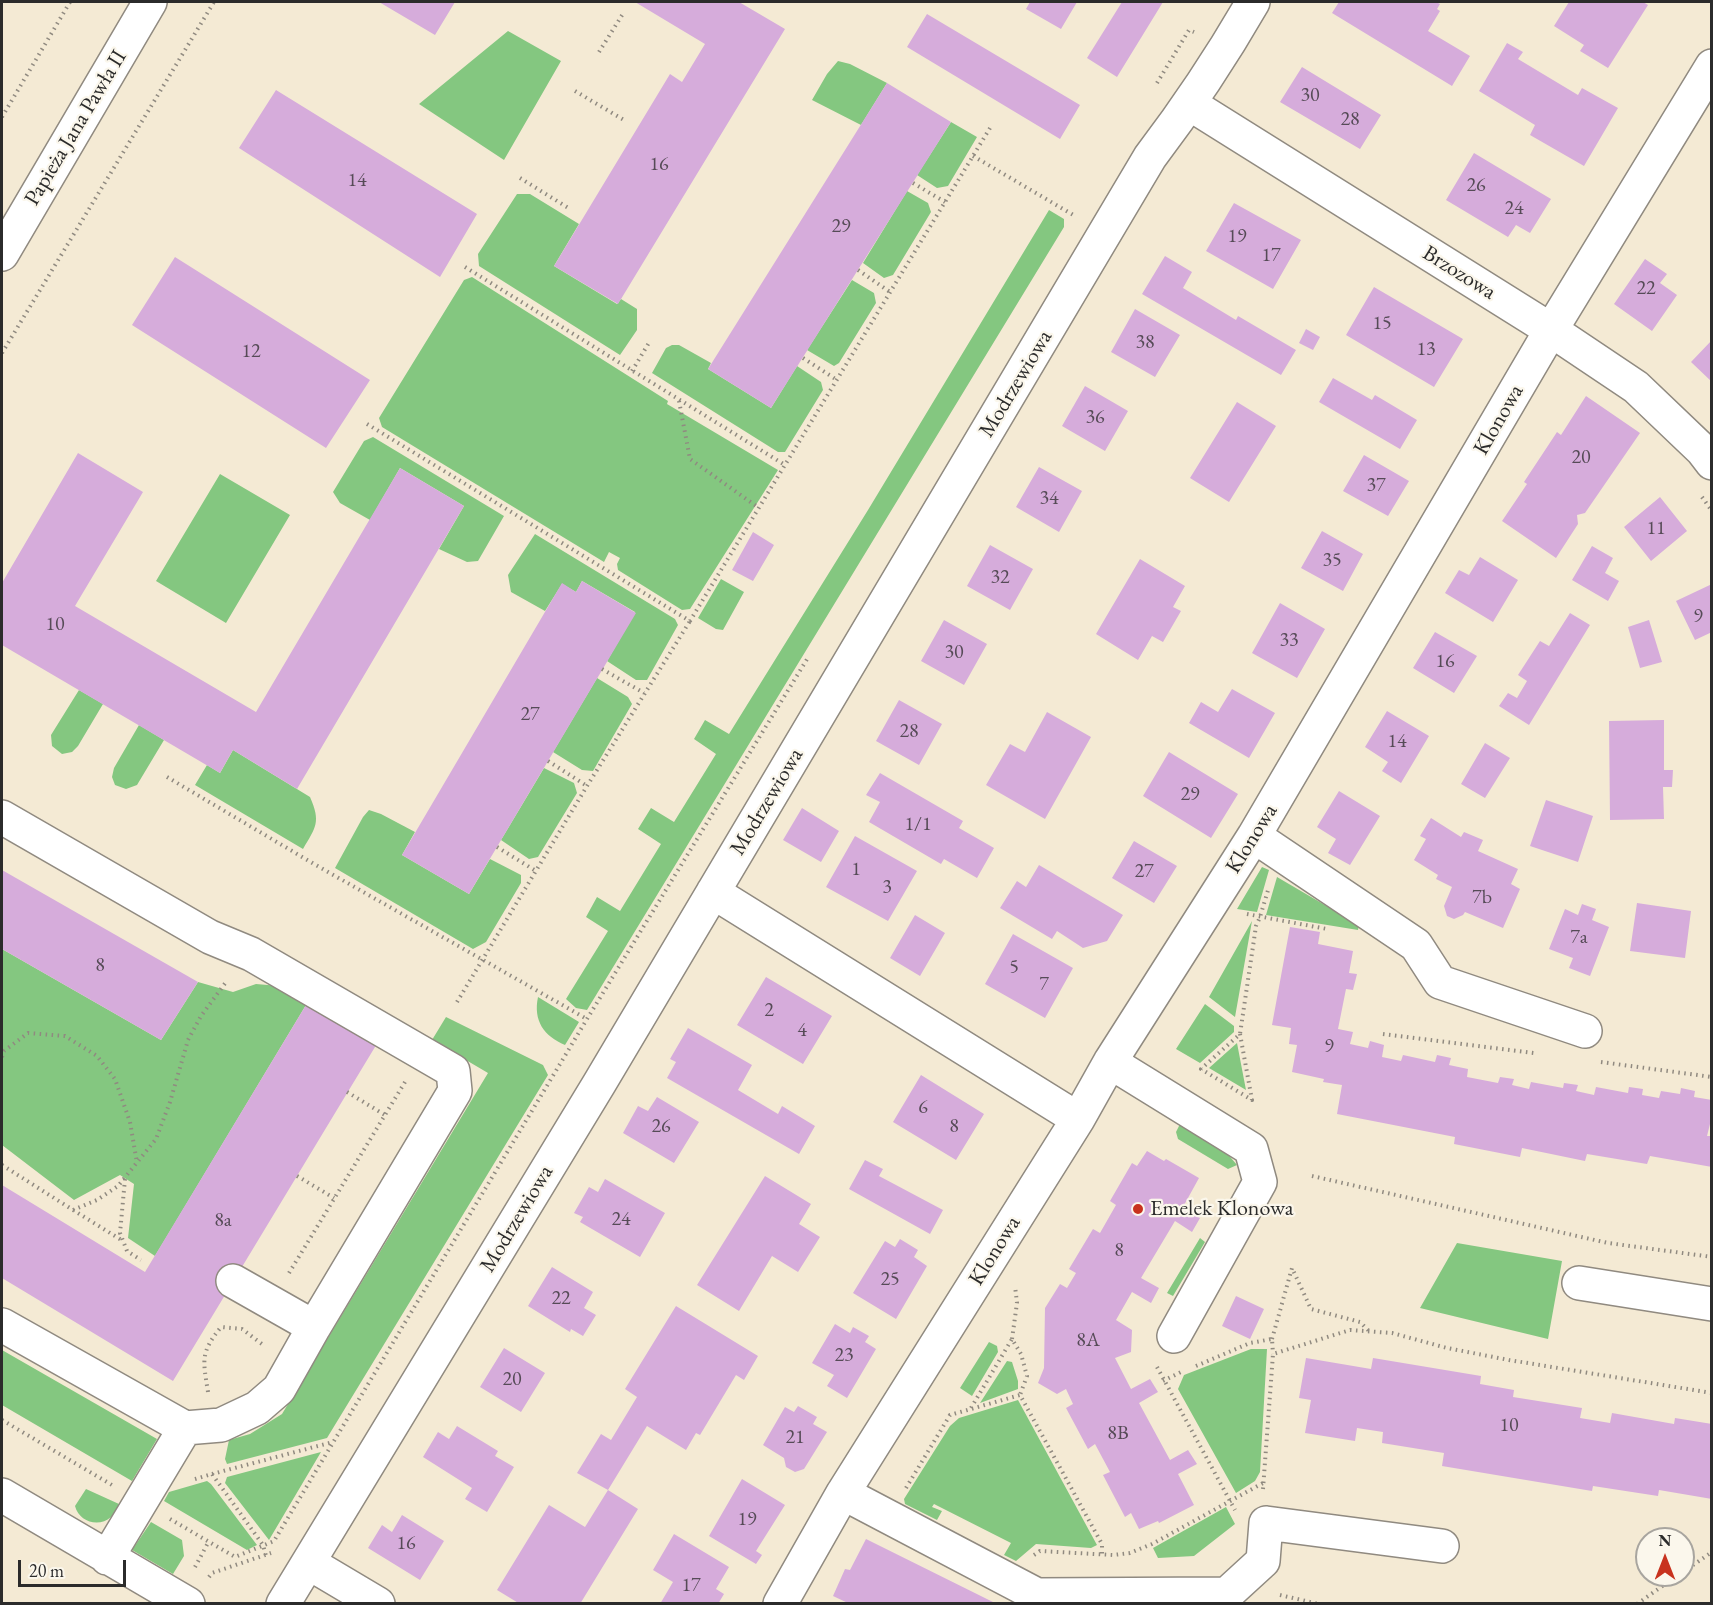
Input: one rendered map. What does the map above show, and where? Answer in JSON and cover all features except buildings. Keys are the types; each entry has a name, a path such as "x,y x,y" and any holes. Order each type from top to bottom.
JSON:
{"street":[{"name":"Papieża Jana Pawła II","path":"2,254 150,2"},
{"name":"Modrzewiowa","path":"296,1584 713,892 1150,158 1190,104 1223,54 1253,2"},
{"name":"Klonowa","path":"780,1604 843,1493 1078,1119 1110,1062 1254,836 1551,330 1712,66"},
{"name":"Brzozowa","path":"1190,104 1551,330 1636,387 1702,450 1712,463"},
{"path":"2,818 210,937 251,954 453,1071 455,1091 279,1389 256,1408 221,1425 185,1428 2,1325"},
{"path":"1254,836 1416,945 1440,982 1585,1031"},
{"path":"713,892 1078,1119"},
{"path":"1110,1062 1251,1149 1260,1182 1174,1336"},
{"path":"233,1281 314,1327"},
{"path":"1579,1283 1712,1304"},
{"path":"107,1558 185,1428"},
{"path":"843,1493 1037,1595 1227,1594 1263,1561 1266,1523 1442,1546"},
{"path":"2,1495 188,1604"},
{"path":"296,1584 378,1604"}],"path":[{"path":"2,117 70,2"},
{"path":"2,353 214,2"},
{"path":"599,52 624,12"},
{"path":"575,91 624,120"},
{"path":"457,1002 990,128"},
{"path":"973,156 1031,190"},
{"path":"520,178 570,209"},
{"path":"913,183 945,202"},
{"path":"1072,223 1074,217"},
{"path":"465,267 785,465"},
{"path":"858,270 890,292"},
{"path":"632,371 650,341"},
{"path":"802,358 837,380"},
{"path":"679,400 690,459 759,508"},
{"path":"367,424 690,621"},
{"path":"1700,495 1712,511"},
{"path":"236,1557 274,1541 587,1019 810,655"},
{"path":"602,669 644,693"},
{"path":"548,761 587,786"},
{"path":"167,777 587,1019"},
{"path":"497,847 536,871"},
{"path":"1240,1034 1202,1069 1252,1100 1240,1034 1256,926 1260,917 1242,913"},
{"path":"73,1210 97,1200 118,1186 156,1139 170,1102 188,1040 201,1016 219,995 228,980 223,972"},
{"path":"2,1057 4,1051 28,1033 65,1036 97,1056 115,1079 129,1122 137,1164"},
{"path":"285,1280 422,1053"},
{"path":"347,1092 385,1115"},
{"path":"2,1165 123,1241"},
{"path":"297,1176 334,1198"},
{"path":"1312,1176 1608,1243 1712,1257"},
{"path":"125,1178 120,1233 127,1251 141,1260"},
{"path":"1263,1492 1273,1354 1272,1339 1292,1268 1311,1309 1360,1322 1369,1332"},
{"path":"209,1398 203,1362 209,1342 221,1327 242,1329 262,1344 261,1354"},
{"path":"1273,1354 1350,1330 1392,1333 1448,1348 1509,1360 1712,1393"},
{"path":"970,1409 1012,1339 1021,1354 1028,1376 1020,1395"},
{"path":"1196,1366 1250,1344 1272,1339"},
{"path":"1162,1381 1185,1370"},
{"path":"1020,1395 1102,1544 1102,1554"},
{"path":"902,1494 950,1415 1020,1395"},
{"path":"156,1476 170,1486 334,1442"},
{"path":"212,1474 263,1545 270,1572 296,1584"},
{"path":"1033,1556 1040,1551 1102,1554 1130,1552 1152,1544 1264,1483"},
{"path":"1695,1564 1712,1552"},
{"path":"1637,1604 1661,1587"}],"green space":[{"path":"508,31 561,61 504,160 419,104"},
{"path":"838,61 850,64 887,83 861,125 812,100 827,74"},
{"path":"951,122 977,137 948,186 937,188 917,175"},
{"path":"907,191 928,203 931,212 893,275 884,278 863,263"},
{"path":"517,194 530,194 579,224 554,266 617,304 621,299 637,309 637,330 620,355 479,266 478,254"},
{"path":"1049,210 1064,219 1064,227 587,1010 576,1008 566,999 608,931 586,917 597,897 620,911 661,844 638,829 651,808 674,822 716,754 694,739 705,720 729,734 868,510"},
{"path":"472,277 668,401 667,404 778,470 690,609 682,610 618,570 617,564 620,558 609,552 604,562 382,427 379,418 464,280"},
{"path":"852,280 874,293 876,303 839,363 834,366 807,350"},
{"path":"679,345 711,363 708,369 771,408 797,366 821,382 823,390 785,452 778,452 652,373 666,348"},
{"path":"373,437 504,516 478,561 467,562 439,549 464,506 400,468 370,520 340,503 333,492 364,441"},
{"path":"220,474 290,515 226,623 156,581"},
{"path":"535,534 675,619 678,625 647,680 636,680 607,661 635,612 582,581 576,592 562,584 545,611 511,592 508,575"},
{"path":"721,579 744,592 723,630 716,629 698,618"},
{"path":"597,678 628,697 632,704 593,771 582,770 553,752"},
{"path":"79,690 103,704 78,746 72,752 62,754 52,746 51,735"},
{"path":"139,725 164,740 137,785 126,789 115,785 112,777 114,768"},
{"path":"233,750 310,797 316,824 303,849 195,785 207,765 220,773"},
{"path":"544,768 574,783 577,793 538,857 529,859 501,840"},
{"path":"369,810 415,832 402,855 469,894 490,859 521,875 521,883 486,942 473,949 335,868"},
{"path":"1262,867 1269,870 1257,912 1237,909"},
{"path":"1277,877 1359,925 1358,930 1266,915"},
{"path":"1252,921 1235,1017 1209,997"},
{"path":"2,949 161,1040 198,982 233,992 256,984 279,986 309,1000 155,1256 128,1238 134,1184 120,1175 74,1200 2,1145"},
{"path":"538,997 579,1022 565,1045 551,1037 542,1027 537,1013"},
{"path":"1205,1004 1234,1026 1234,1032 1200,1063 1176,1049"},
{"path":"446,1017 543,1065 548,1075 327,1438 227,1464 225,1459 229,1440 250,1434 282,1414 488,1073 432,1040"},
{"path":"1237,1043 1246,1090 1209,1068"},
{"path":"1180,1124 1226,1152 1237,1165 1228,1169 1178,1139 1176,1132"},
{"path":"1200,1238 1205,1242 1173,1296 1167,1293"},
{"path":"1457,1243 1562,1261 1548,1339 1420,1308"},
{"path":"989,1342 997,1346 998,1352 972,1396 960,1388"},
{"path":"1251,1349 1267,1349 1260,1472 1255,1481 1236,1493 1178,1389 1184,1375"},
{"path":"2,1350 157,1439 132,1481 2,1405"},
{"path":"1007,1361 1012,1362 1018,1389 980,1403"},
{"path":"1018,1400 1097,1545 1091,1548 1036,1544 1016,1561 1004,1555 1011,1543 934,1504 932,1507 942,1511 937,1520 905,1504 904,1499 950,1426 959,1418"},
{"path":"321,1452 269,1540 225,1483 227,1477"},
{"path":"207,1481 257,1545 247,1550 164,1501 169,1492"},
{"path":"86,1489 119,1504 112,1516 95,1523 85,1519 77,1512 75,1506"},
{"path":"1226,1507 1235,1524 1194,1556 1158,1558 1153,1548"},
{"path":"151,1522 182,1540 184,1556 173,1574 132,1550"}],"place":[{"name":"Emelek Klonowa","path":"1138,1209"}]}
